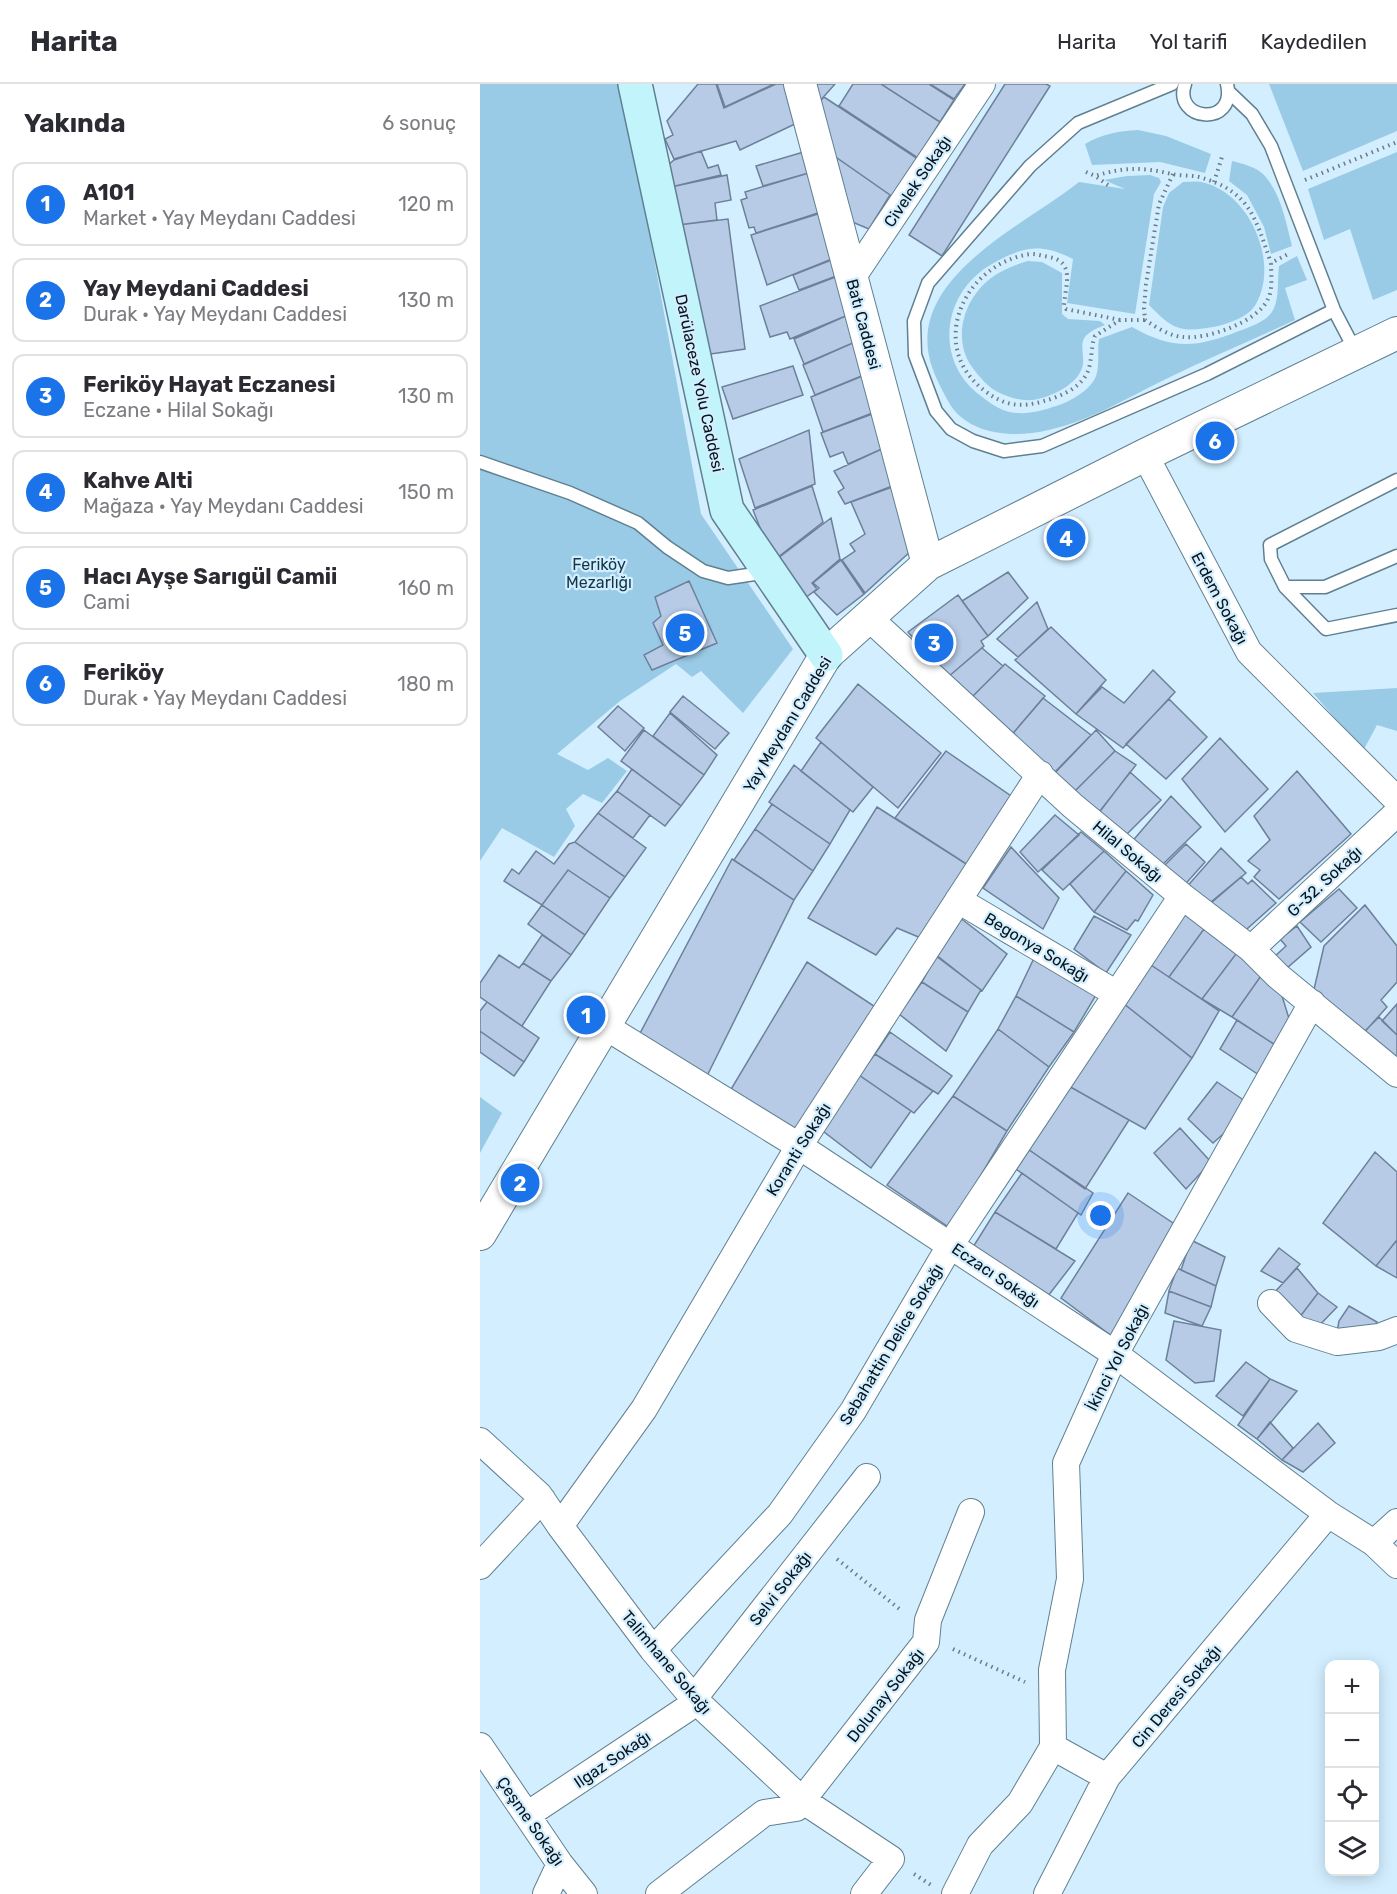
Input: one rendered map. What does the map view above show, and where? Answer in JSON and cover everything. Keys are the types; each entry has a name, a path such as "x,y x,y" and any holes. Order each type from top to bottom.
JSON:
{"main road":[{"name":"Darülaceze Yolu Caddesi","path":"639,86 727,510 826,656"}],"street":[{"name":"Batı Caddesi","path":"800,84 928,564"},
{"name":"Civelek Sokağı","path":"852,278 982,84"},
{"name":"Yay Meydanı Caddesi","path":"480,1234 826,656 928,564 1145,455 1397,333"},
{"name":"Erdem Sokağı","path":"1145,455 1249,652 1397,800"},
{"name":"Hilal Sokağı","path":"869,618 1073,806 1182,896 1251,949 1278,976 1397,1074"},
{"name":"Koranti Sokağı","path":"560,1526 644,1409 799,1146 1040,774"},
{"name":"G-32. Sokağı","path":"1251,949 1397,813"},
{"name":"Sebahattin Delice Sokağı","path":"653,1650 780,1514 853,1411 951,1245 1182,896"},
{"name":"Begonya Sokağı","path":"958,900 1117,994"},
{"name":"İkinci Yol Sokağı","path":"1053,1747 1052,1671 1070,1579 1066,1463 1115,1354 1312,1003"},
{"name":"Eczacı Sokağı","path":"606,1026 799,1146 1115,1354 1328,1514 1374,1543 1397,1565"},
{"path":"1271,1303 1296,1329 1337,1342 1379,1337 1397,1330"},
{"name":"Talimhane Sokağı","path":"480,1441 542,1499 653,1650 695,1700 802,1800 891,1859"},
{"name":"Selvi Sokağı","path":"695,1700 867,1477"},
{"path":"480,1566 542,1499"},
{"name":"Dolunay Sokağı","path":"802,1800 926,1642 928,1620 971,1512"},
{"name":"Cin Deresi Sokağı","path":"1047,1894 1107,1778 1328,1514"},
{"path":"1374,1543 1397,1522"},
{"name":"Ilgaz Sokağı","path":"527,1815 695,1700"},
{"name":"Çeşme Sokağı","path":"480,1746 560,1864 584,1894"},
{"path":"946,1892 980,1845 1020,1803 1053,1747 1107,1778"},
{"path":"659,1894 764,1813 796,1808 802,1800"},
{"path":"864,1894 891,1859"},
{"path":"546,1894 560,1864"}],"lane":[{"path":"1172,84 1078,123 1030,166 928,284 914,321 915,355 936,411 951,429 973,441 1004,451 1042,446 1207,374 1334,310"},
{"path":"1185,84 1186,103 1190,109 1204,115 1212,115 1224,106 1228,88"},
{"path":"1228,88 1252,114 1271,146 1334,310 1356,352"},
{"path":"480,462 570,493 638,523 667,547 703,571 728,578 769,571"},
{"path":"1397,480 1270,544 1271,559 1285,587 1326,629 1397,615"},
{"path":"1285,587 1325,587 1397,556"}],"path":[{"path":"1287,187 1397,142"},
{"path":"1214,182 1222,157"},
{"path":"1095,177 1108,172 1144,168 1196,177 1225,186 1236,194 1250,210 1261,232 1271,263 1268,300 1254,316 1231,328 1183,338 1145,320 1120,320 1066,309 1064,306 1067,272 1065,265 1054,258 1035,254 1018,256 983,277 969,292 955,328 956,350 963,368 973,382 1004,403 1027,406 1070,391 1086,375 1095,336 1120,320"},
{"path":"1086,172 1108,185"},
{"path":"1145,320 1146,284 1159,204 1173,174"},
{"path":"1271,263 1309,243"},
{"path":"816,1543 943,1645 1052,1695"},
{"path":"891,1859 946,1892"}],"green space":[{"name":"Feriköy Mezarlığı","path":"480,84 622,84 701,514 793,649 743,713 701,671 692,677 676,664 620,701 557,754 588,770 608,758 627,771 602,803 583,794 566,809 575,826 554,857 502,828 480,861"},
{"path":"1269,84 1397,84 1397,131 1303,171"},
{"path":"1138,130 1166,136 1211,154 1205,173 1160,162 1092,165 1085,144 1110,134"},
{"path":"1397,152 1397,290 1373,300 1350,229 1324,240 1308,189"},
{"path":"1232,161 1256,169 1269,181 1282,208 1292,246 1271,254 1264,227 1247,195 1229,181"},
{"path":"1150,175 1159,178 1161,182 1154,194 1135,314 1067,303 1073,259 1051,250 1032,249 1013,253 975,276 962,292 954,309 950,327 950,346 955,365 966,381 981,396 998,408 1017,413 1029,413 1062,404 1082,393 1094,381 1098,367 1099,339 1132,327 1160,340 1185,344 1210,341 1248,328 1272,312 1277,295 1279,266 1297,256 1307,280 1285,288 1295,320 1182,371 1101,412 1067,425 1032,433 1008,434 984,429 963,419 948,401 933,370 928,350 930,322 940,297 958,273 1006,233 1079,182 1125,189 1104,180"},
{"path":"1183,182 1201,182 1218,188 1233,199 1246,213 1256,231 1262,249 1264,268 1262,287 1256,304 1243,316 1219,326 1202,329 1177,327 1149,305 1163,207 1169,193"},
{"path":"1028,261 1042,262 1062,273 1062,314 1068,319 1100,321 1105,325 1084,338 1083,364 1081,371 1072,382 1052,395 1020,400 1006,396 987,385 968,360 963,348 962,335 967,310 981,287 999,273"},
{"path":"1397,688 1397,731 1377,725 1363,751 1313,693"},
{"path":"480,1097 502,1113 480,1153"}],"building":[{"path":"698,84 716,84 724,108 776,84 788,84 797,123 740,150 736,141 674,159 665,139 673,135 667,121"},
{"path":"717,84 774,84 725,107"},
{"path":"804,84 835,84 811,111"},
{"path":"853,84 881,84 940,122 918,158 839,106"},
{"path":"881,84 929,84 954,100 940,122"},
{"path":"930,84 965,84 954,99"},
{"path":"1005,84 1046,84 1050,86 942,256 909,235"},
{"path":"824,97 918,159 893,197 830,153 811,111"},
{"path":"701,151 708,168 718,165 721,175 671,187 667,166 674,160"},
{"path":"807,151 812,172 763,186 756,166"},
{"path":"830,153 890,195 869,229 845,219"},
{"path":"812,172 821,212 756,233 754,227 749,228 741,200 747,198 745,192"},
{"path":"727,175 731,200 715,203 717,220 678,225 671,187"},
{"path":"821,213 832,259 767,285 751,235"},
{"path":"728,219 745,349 697,356 678,225"},
{"path":"834,259 839,275 799,290 793,275"},
{"path":"838,276 848,315 790,339 787,332 770,337 760,306"},
{"path":"848,315 855,342 804,364 794,339"},
{"path":"855,342 864,375 815,395 803,365"},
{"path":"793,366 803,395 733,419 722,387"},
{"path":"865,375 875,412 823,432 811,397"},
{"path":"875,413 884,448 848,464 843,452 830,457 821,433"},
{"path":"809,430 815,484 755,508 739,459"},
{"path":"884,448 895,485 845,504 838,492 844,488 834,471"},
{"path":"812,486 823,522 773,561 753,510"},
{"path":"895,486 913,549 865,593 842,560 855,551 850,544 865,534 851,502"},
{"path":"831,518 840,559 812,583 817,589 805,598 773,562"},
{"path":"841,560 864,594 837,615 814,592 819,588 813,583"},
{"path":"1008,572 1028,598 988,636 962,601"},
{"path":"689,581 717,643 652,670 644,655 663,645 653,623 661,616 655,597"},
{"path":"958,595 988,636 981,641 984,646 948,677 908,632"},
{"path":"1037,602 1048,629 1018,657 997,639"},
{"path":"1051,627 1106,680 1076,714 1015,660"},
{"path":"982,648 1003,666 968,701 948,677"},
{"path":"1005,664 1045,696 1009,738 970,699"},
{"path":"1153,670 1175,692 1123,748 1076,714 1102,687 1124,703"},
{"path":"858,684 941,753 898,808 816,738"},
{"path":"683,696 729,733 715,749 670,712"},
{"path":"1043,698 1091,735 1052,775 1009,738"},
{"path":"1169,699 1207,737 1166,779 1126,744"},
{"path":"618,706 644,728 625,751 598,727"},
{"path":"670,713 717,755 704,775 653,736"},
{"path":"644,730 704,775 681,806 621,761"},
{"path":"1096,730 1115,751 1071,795 1051,777"},
{"path":"1220,738 1268,789 1225,832 1182,779"},
{"path":"821,742 873,787 853,812 801,771"},
{"path":"946,751 1014,798 971,867 895,818"},
{"path":"1115,751 1136,765 1096,816 1072,794"},
{"path":"794,765 850,810 830,844 769,802"},
{"path":"632,769 681,806 665,826 617,791"},
{"path":"1297,771 1351,834 1279,899 1254,877 1260,870 1248,861 1270,840 1254,816"},
{"path":"1130,772 1161,800 1124,837 1098,814"},
{"path":"617,791 650,815 633,838 598,813"},
{"path":"1171,796 1201,827 1158,869 1130,844"},
{"path":"772,804 830,844 813,871 755,829"},
{"path":"877,807 971,867 928,941 897,928 876,955 808,918"},
{"path":"598,813 646,848 625,877 575,842"},
{"path":"1055,815 1079,835 1038,872 1020,852"},
{"path":"755,829 813,871 794,900 734,860"},
{"path":"1081,832 1104,851 1063,890 1042,870"},
{"path":"575,842 625,877 610,898 568,870 542,905 504,881 512,869 519,874 536,851 554,864 569,844"},
{"path":"1186,844 1205,862 1181,889 1161,869"},
{"path":"1011,847 1059,898 1043,929 983,888"},
{"path":"1221,848 1246,873 1204,909 1184,890"},
{"path":"1104,851 1126,871 1094,912 1070,884"},
{"path":"732,859 794,900 704,1082 637,1039"},
{"path":"568,870 610,898 585,935 542,905"},
{"path":"1126,871 1153,895 1138,921 1135,920 1127,930 1094,912"},
{"path":"1241,877 1248,884 1252,880 1276,903 1238,937 1205,907"},
{"path":"1339,889 1357,908 1321,942 1300,922"},
{"path":"542,905 585,935 571,955 528,924"},
{"path":"1365,905 1397,946 1397,982 1381,1000 1387,1007 1360,1037 1312,998 1324,946"},
{"path":"1183,913 1204,929 1169,977 1148,963"},
{"path":"1094,916 1131,935 1106,973 1074,949"},
{"path":"959,917 1007,954 982,991 935,954"},
{"path":"1297,926 1311,947 1287,968 1273,958 1286,946 1280,939"},
{"path":"1204,929 1236,954 1202,999 1169,977"},
{"path":"542,935 571,955 551,981 523,963"},
{"path":"1236,954 1263,973 1232,1017 1202,999"},
{"path":"499,955 519,968 523,963 551,981 522,1026 480,997 480,983"},
{"path":"936,956 981,990 968,1012 922,982"},
{"path":"1035,956 1096,995 1074,1032 1016,996"},
{"path":"807,962 880,1010 796,1140 727,1096"},
{"path":"1148,963 1219,1011 1192,1058 1123,1003"},
{"path":"1263,973 1278,983 1291,1025 1280,1048 1232,1017"},
{"path":"922,982 968,1012 946,1051 899,1014"},
{"path":"1016,996 1074,1032 1049,1067 998,1029"},
{"path":"487,1002 539,1038 524,1062 480,1031 480,1011"},
{"path":"1123,1003 1192,1058 1145,1129 1067,1085"},
{"path":"1397,1004 1397,1035 1382,1021"},
{"path":"1379,1017 1397,1035 1397,1065 1362,1034"},
{"path":"1237,1020 1280,1048 1265,1079 1220,1049"},
{"path":"998,1029 1049,1067 1007,1131 953,1096"},
{"path":"480,1031 524,1062 514,1076 480,1052"},
{"path":"890,1032 952,1076 938,1094 875,1054"},
{"path":"875,1054 933,1091 914,1113 859,1075"},
{"path":"859,1075 911,1111 871,1168 819,1128"},
{"path":"1217,1082 1248,1103 1247,1113 1213,1143 1188,1119"},
{"path":"1067,1085 1129,1120 1085,1189 1028,1149"},
{"path":"953,1096 1007,1131 950,1228 887,1185"},
{"path":"1180,1128 1211,1162 1186,1189 1154,1153"},
{"path":"1029,1150 1093,1193 1081,1215 1016,1169"},
{"path":"1375,1152 1397,1172 1397,1240 1376,1266 1323,1223"},
{"path":"1022,1173 1078,1213 1056,1249 995,1212"},
{"path":"1128,1193 1179,1227 1113,1337 1061,1298"},
{"path":"995,1212 1075,1261 1048,1296 973,1247"},
{"path":"1191,1240 1225,1257 1216,1286 1181,1270"},
{"path":"1397,1240 1397,1278 1376,1266"},
{"path":"1279,1248 1300,1264 1283,1283 1261,1271"},
{"path":"1177,1268 1216,1286 1211,1307 1169,1291"},
{"path":"1297,1268 1318,1293 1299,1318 1273,1294"},
{"path":"1169,1291 1211,1307 1202,1326 1165,1313"},
{"path":"1318,1293 1337,1307 1313,1332 1299,1318"},
{"path":"1349,1306 1377,1322 1369,1335 1336,1337 1339,1321"},
{"path":"1174,1321 1221,1330 1214,1381 1195,1383 1166,1360"},
{"path":"1246,1362 1270,1379 1243,1416 1216,1396"},
{"path":"1270,1379 1297,1391 1257,1439 1238,1425"},
{"path":"1270,1422 1293,1448 1282,1460 1257,1439"},
{"path":"1318,1423 1335,1443 1303,1472 1282,1460"}],"place":[{"name":"Feriköy","path":"1215,441"},
{"name":"Kahve Alti","path":"1066,538"},
{"name":"Hacı Ayşe Sarıgül Camii","path":"685,633"},
{"name":"Feriköy Hayat Eczanesi","path":"934,643"},
{"name":"A101","path":"586,1015"},
{"name":"Yay Meydani Caddesi","path":"520,1183"}]}
